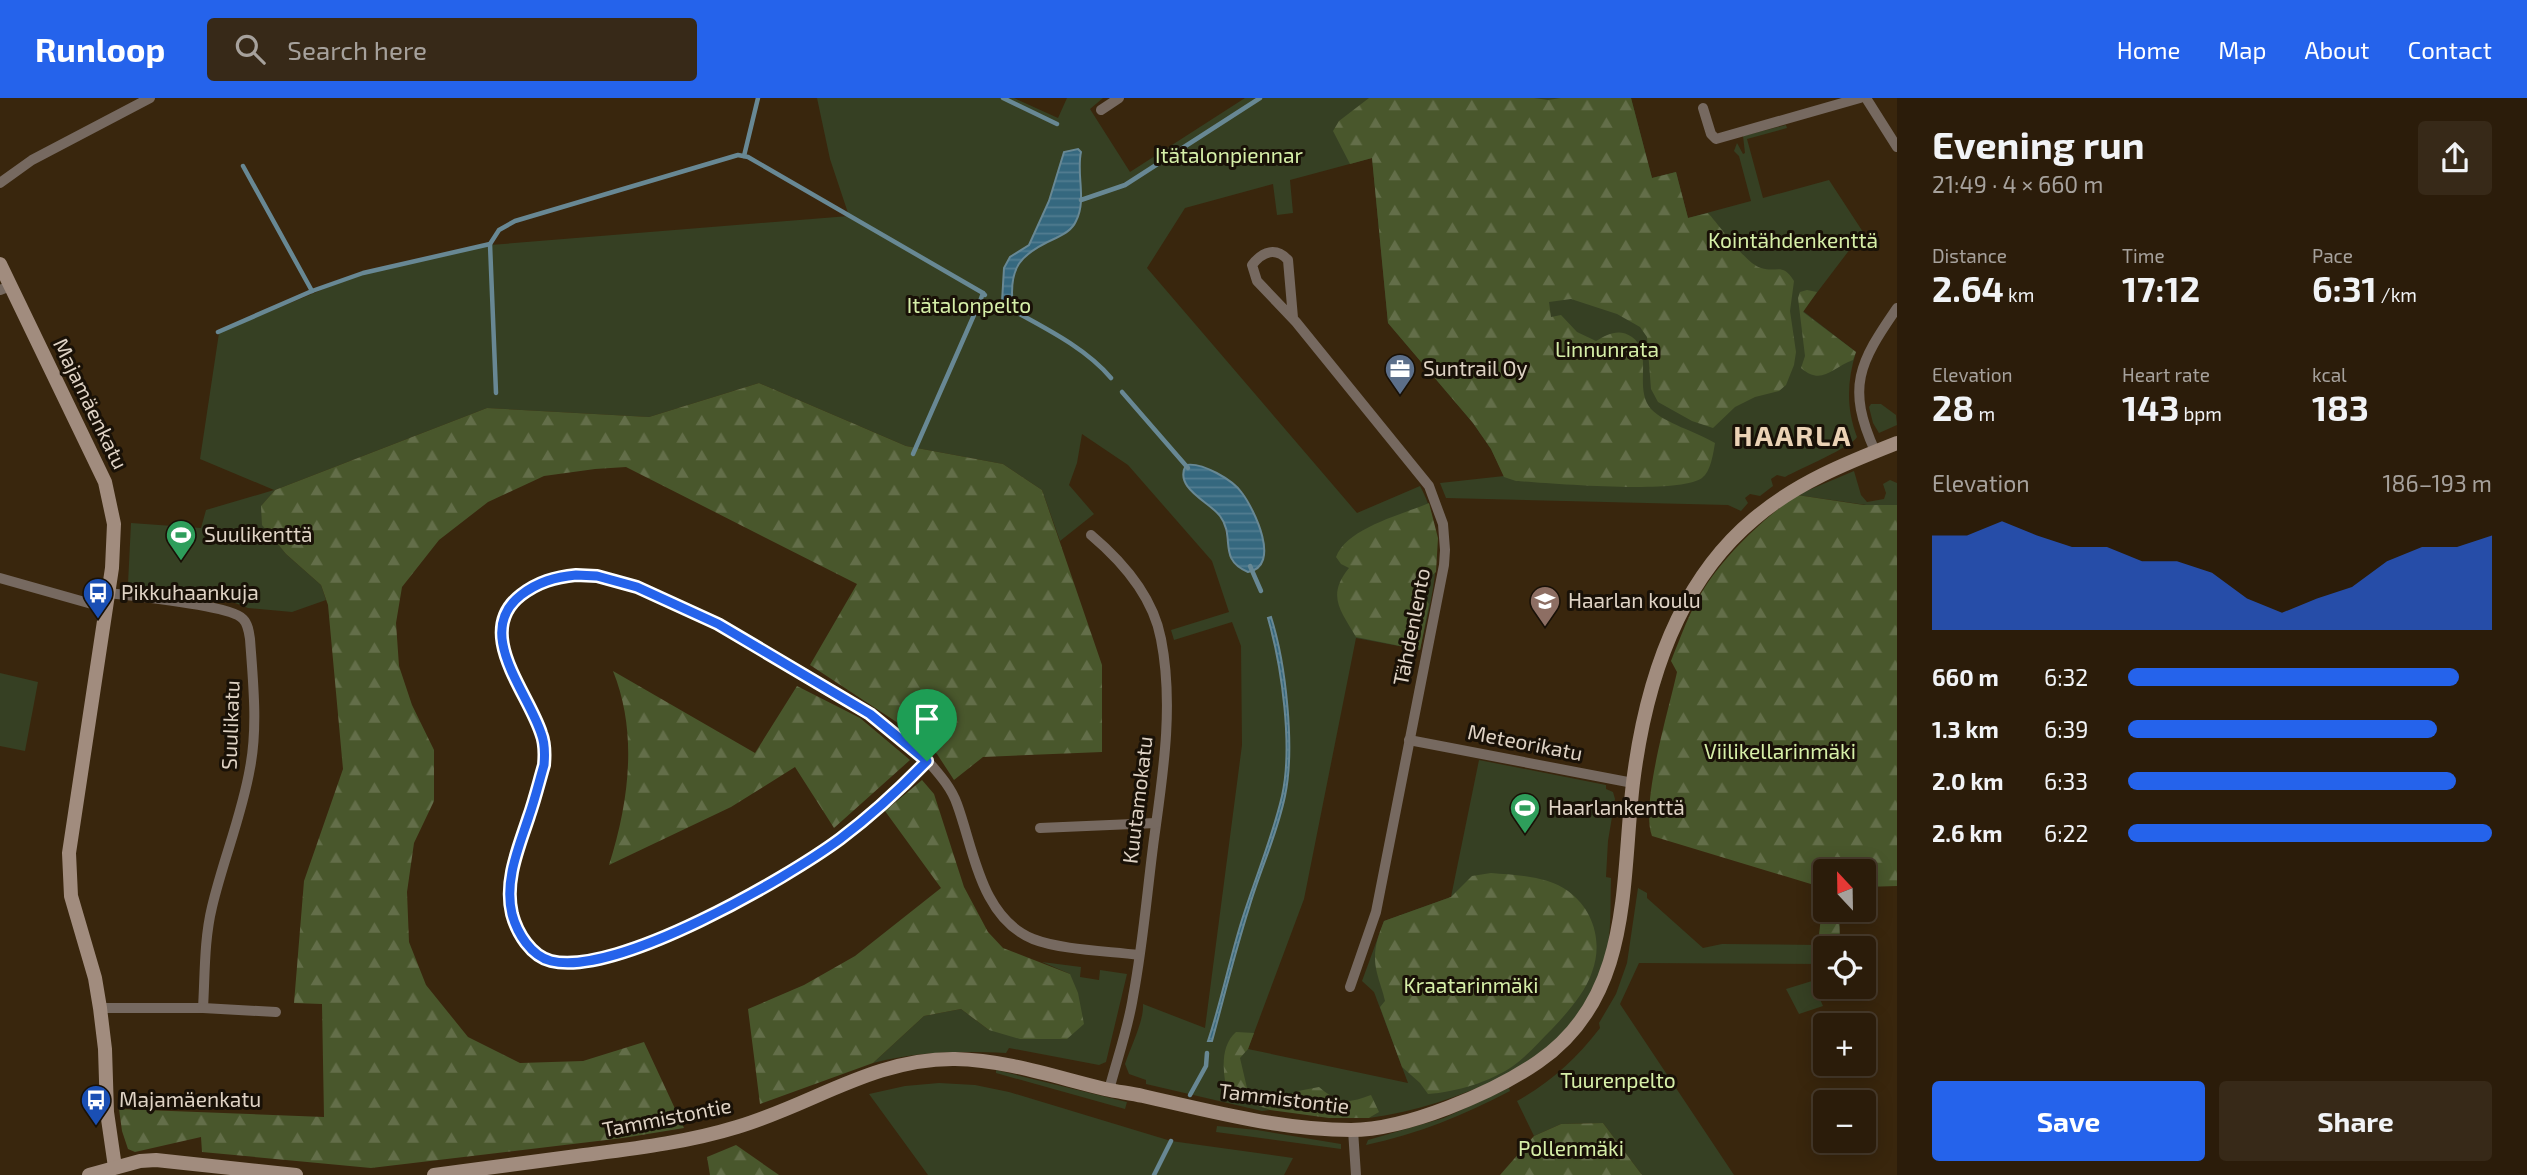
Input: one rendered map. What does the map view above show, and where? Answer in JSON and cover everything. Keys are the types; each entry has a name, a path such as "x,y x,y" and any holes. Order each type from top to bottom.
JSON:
{"street":[{"path":"0,183 32,160 150,98"},
{"path":"1101,110 1119,98"},
{"path":"1703,108 1711,134 1716,139 1860,98"},
{"path":"1866,98 1897,147"},
{"name":"Tähdenlento","path":"1293,318 1288,260 1281,252 1265,253 1252,265 1257,281 1293,318 1421,474 1440,513 1445,535 1444,565 1376,912 1350,987"},
{"name":"Majamäenkatu","path":"0,264 5,288 105,482 114,532 106,608 69,853 71,896 95,978 100,1008 107,1073 107,1112 115,1167"},
{"path":"1875,451 1860,412 1859,380 1866,355 1897,308"},
{"name":"Tammistontie","path":"434,1175 622,1150 701,1136 763,1118 867,1074 923,1060 974,1060 1022,1067 1109,1090 1210,1112 1279,1123 1353,1130 1392,1124 1444,1109 1503,1083 1542,1059 1575,1028 1594,1003 1616,943 1633,783 1658,664 1668,636 1696,585 1734,538 1784,496 1831,470 1897,443"},
{"name":"Kuutamokatu","path":"1091,535 1137,583 1150,606 1161,639 1166,700 1166,747 1139,955 1131,1009 1109,1090"},
{"path":"927,761 885,803 841,838 758,892 696,923 635,947 582,961 551,961 527,945 512,915 511,880 514,859 544,765 545,750 536,720 506,660 503,617 511,603 525,592 557,577 597,576 637,587 718,624 870,714 927,761 948,786 957,803 977,868 993,904 1019,931 1034,940 1056,945 1139,955"},
{"path":"0,578 106,608"},
{"name":"Suulikatu","path":"108,593 225,610 243,618 248,628 252,674 251,764 244,798 220,871 211,911 203,1008"},
{"name":"Meteorikatu","path":"1409,740 1633,783"},
{"path":"1040,828 1156,823"},
{"path":"100,1008 203,1008 276,1012"},
{"path":"1353,1130 1356,1175"},
{"path":"89,1175 140,1161 156,1160 296,1175"}],"green space":[{"path":"817,98 1014,98 1058,118 1067,98 1103,98 1090,109 1130,172 1245,98 1631,98 1652,178 1676,172 1688,218 1751,201 1739,156 1734,151 1737,143 1743,154 1743,136 1786,125 1787,128 1747,139 1763,198 1829,180 1863,232 1803,311 1856,352 1849,394 1857,437 1836,452 1785,477 1777,475 1771,479 1773,486 1760,496 1750,494 1745,498 1748,503 1741,511 1728,505 1446,498 1440,483 1504,476 1491,449 1473,423 1388,323 1372,158 1290,180 1293,213 1277,215 1273,184 1185,208 1147,268 1357,513 1420,486 1434,527 1436,567 1420,650 1356,638 1304,899 1248,1049 1408,1083 1374,992 1362,981 1384,921 1451,897 1479,760 1606,785 1606,789 1613,792 1615,799 1608,841 1606,877 1611,878 1610,919 1605,959 1593,990 1575,1018 1540,1055 1518,1070 1454,1097 1403,1112 1369,1118 1377,1113 1234,1096 1270,1110 1262,1111 1146,1084 1146,1080 1129,1074 1125,1064 1139,1026 1143,1004 1205,1028 1242,745 1241,646 1232,622 1174,640 1171,630 1229,612 1212,561 1128,465 1082,434 1077,463 1069,485 1094,514 1060,541 1042,490 1003,464 906,446 759,383 649,417 487,408 275,490 262,505 263,525 286,554 321,585 326,600 292,612 248,608 205,597 131,588 128,584 131,523 201,528 206,510 274,490 200,459 219,333 362,273 490,245 849,216 830,159","holes":["1199,465 1222,477 1235,488 1250,509 1229,555 1224,522"]},
{"name":"Linnunrata","path":"1369,98 1631,98 1652,178 1676,172 1688,218 1708,213 1755,265 1783,270 1794,281 1790,311 1796,352 1786,385 1779,391 1755,397 1735,407 1713,428 1692,421 1658,402 1651,389 1647,337 1640,327 1617,314 1571,299 1549,302 1551,317 1561,315 1577,332 1596,341 1618,332 1632,337 1642,352 1644,391 1651,409 1664,419 1715,443 1711,462 1702,478 1668,486 1583,485 1516,481 1504,477 1491,449 1473,423 1388,323 1372,158 1350,164 1333,131 1339,121"},
{"path":"1800,292 1817,292 1803,312 1856,352 1853,360 1827,374 1815,375 1801,368 1805,356 1798,298"},
{"path":"759,383 906,446 1003,464 1042,490 1102,665 1102,752 983,757 954,780 937,754 898,723 810,665 857,584 626,467 544,476 488,502 439,540 402,587 396,623 399,666 412,705 434,750 434,801 414,843 407,892 409,942 426,985 468,1037 520,1063 583,1061 644,1042 684,1128 623,1138 371,1168 202,1152 201,1137 135,1152 128,1149 119,1109 324,1117 322,1004 294,1003 304,881 343,769 328,605 321,585 286,554 262,525 261,506 275,490 487,408 649,417"},
{"path":"1871,404 1881,404 1896,415 1897,425 1879,433 1873,423 1869,407"},
{"path":"1854,471 1861,495 1867,502 1884,499 1886,493 1883,484 1890,480 1897,483 1897,506 1866,505 1797,495"},
{"name":"Viilikellarinmäki","path":"1797,495 1864,505 1897,505 1897,886 1876,887 1876,859 1813,859 1813,885 1652,836 1649,822 1653,780 1677,672 1671,661 1690,614 1705,587 1735,549"},
{"path":"1429,503 1438,538 1436,572 1430,577 1419,574 1411,583 1429,604 1420,650 1356,637 1341,611 1337,595 1342,578 1349,568 1341,564 1336,557 1351,538 1363,530"},
{"path":"613,671 755,753 797,686 860,718 910,760 834,828 795,767 731,807 609,865 622,817 628,768 626,719"},
{"path":"0,673 38,682 25,751 0,746"},
{"path":"922,780 934,794 964,887 988,932 1003,948 1070,974 1078,993 1084,1024 1067,1039 1020,1039 989,1030 961,1009 924,1016 873,1063 760,1104 748,1009 804,985 855,956 941,888 885,811"},
{"name":"Kraatarinmäki","path":"1491,873 1541,879 1568,891 1590,917 1596,939 1595,961 1589,980 1575,1002 1518,1062 1504,1072 1483,1081 1450,1091 1428,1094 1402,1067 1380,1007 1385,1001 1376,966 1377,940 1384,921 1451,897 1472,876"},
{"name":"Tuurenpelto","path":"1638,888 1647,893 1647,898 1703,948 1722,944 1813,945 1813,964 1639,963 1620,1004 1734,1175 1642,1175 1603,1123 1561,1124 1534,1136 1517,1101 1562,1069 1600,1028 1599,1023 1616,994 1627,963"},
{"name":"Viilikellarinmäki","path":"1820,922 1839,922 1840,936 1819,936"},
{"name":"Tuurenpelto","path":"1821,922 1839,922 1840,936 1819,936"},
{"path":"1042,962 1081,967 1080,977 1099,980 1100,970 1127,974 1106,1062 1099,1065 1009,1048 1006,1053 940,1053 873,1063 924,1016 961,1009 989,1030 1070,974"},
{"path":"1812,981 1813,999 1820,999 1823,1006 1799,1014 1786,989"},
{"path":"1236,1032 1254,1033 1248,1049 1240,1058 1247,1088 1254,1095 1275,1101 1298,1091 1319,1087 1332,1097 1344,1101 1371,1095 1379,1112 1369,1118 1329,1118 1270,1110 1228,1095 1224,1070 1225,1053"},
{"path":"996,1070 1127,1102 1125,1109 996,1073"},
{"path":"939,1083 975,1085 1009,1092 1171,1141 1293,1158 1284,1175 928,1175 869,1094 905,1086"},
{"path":"1509,1088 1510,1091 1458,1116 1366,1145 1368,1140 1444,1118"},
{"name":"Pollenmäki","path":"1603,1123 1642,1175 1500,1175 1534,1136 1561,1124"},
{"path":"1217,1126 1341,1144 1341,1149 1216,1132"},
{"path":"736,1145 779,1175 710,1175 707,1157"}],"water":[{"path":"1078,149 1081,152 1081,204 1076,221 1068,231 1033,250 1019,264 1013,282 1013,307 1002,302 1004,268 1010,257 1029,245 1049,201 1064,152"},
{"path":"1186,465 1200,466 1217,473 1242,493 1253,511 1262,536 1263,559 1258,568 1248,572 1233,561 1225,524 1215,511 1188,488 1183,473"},
{"path":"1271,617 1285,682 1289,731 1288,776 1278,825 1253,894 1212,1041 1208,1041 1241,923 1278,812 1285,776 1284,707 1278,660 1268,618"}],"waterway":[{"path":"744,156 758,98"},
{"path":"1003,98 1057,124"},
{"path":"1081,200 1125,185 1260,98"},
{"path":"218,332 312,291 363,273 490,244 499,230 515,221 738,155 748,157 983,293"},
{"path":"243,166 312,291"},
{"path":"490,244 496,393"},
{"path":"978,307 983,293 985,295"},
{"path":"998,302 1073,345 1111,378"},
{"path":"913,454 974,315"},
{"path":"1122,392 1188,468"},
{"path":"1250,566 1261,591"},
{"path":"1190,1095 1206,1066 1207,1053"},
{"path":"1154,1175 1171,1141"}],"place":[{"name":"Suntrail Oy","path":"1400,396"},
{"name":"Suulikenttä","path":"181,562"},
{"name":"Pikkuhaankuja","path":"98,620"},
{"name":"Haarlan koulu","path":"1545,628"},
{"name":"Haarlankenttä","path":"1525,835"},
{"name":"Majamäenkatu","path":"96,1127"}],"district":[{"name":"HAARLA","path":"1793,436"}],"route":[{"path":"597,576 637,587 718,624 870,714 927,761 885,803 841,838 758,892 696,923 635,947 582,961 551,961 527,945 512,915 510,901 514,859 544,765 545,750 536,720 506,660 503,617 511,603 525,592 539,583 557,577 597,576"}],"park label":[{"name":"Itätalonpiennar","path":"1229,156"},
{"name":"Kointähdenkenttä","path":"1793,241"},
{"name":"Itätalonpelto","path":"969,306"}]}
